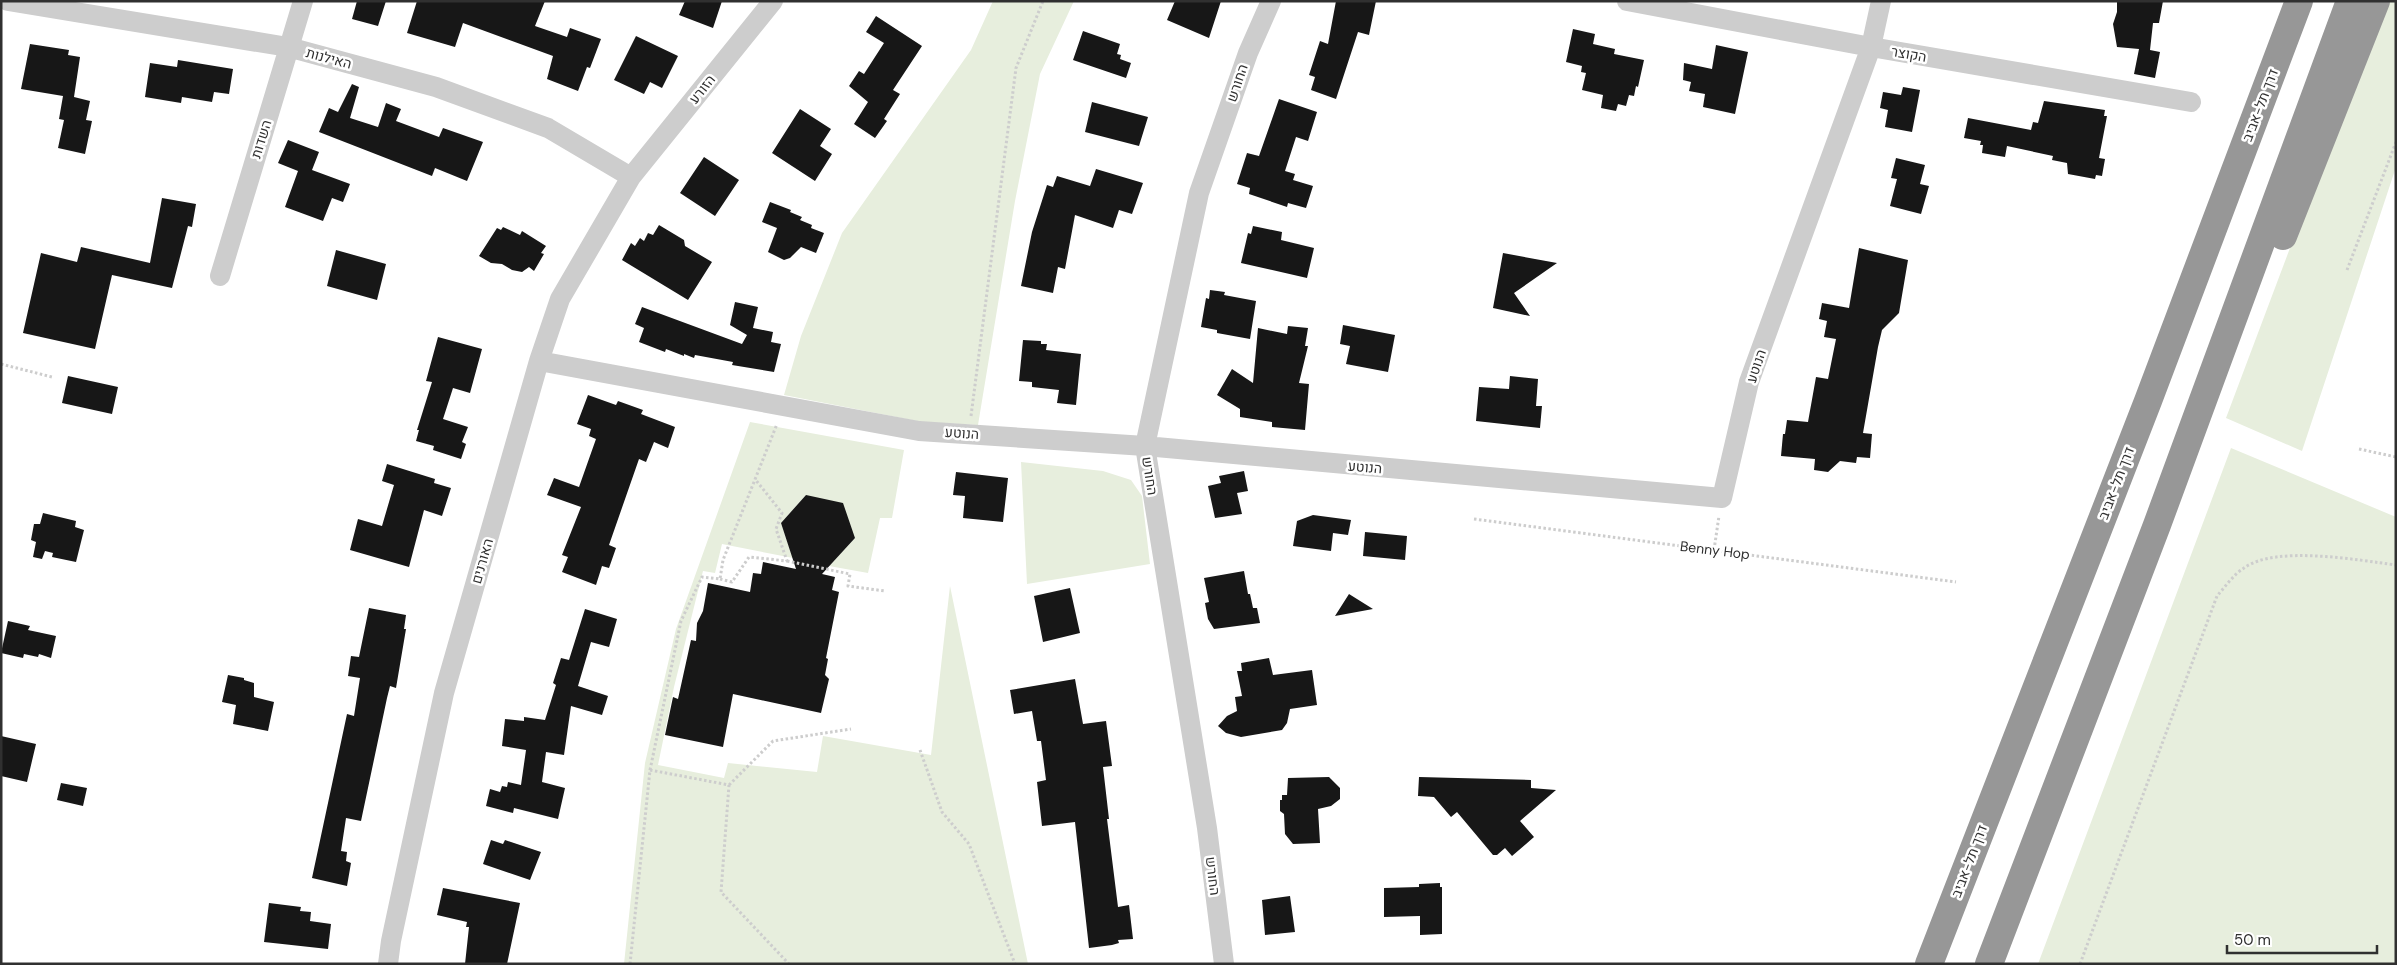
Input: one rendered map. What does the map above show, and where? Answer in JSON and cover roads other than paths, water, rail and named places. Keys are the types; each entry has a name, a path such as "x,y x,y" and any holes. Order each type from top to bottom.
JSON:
{"highway":[{"name":"דרך תל-אביב","path":"1929,964 2144,410 2299,1"},
{"path":"1989,964 2157,526 2350,1"},
{"path":"2157,526 2238,350 2376,1"}],"street":[{"name":"האילנות","path":"8,1 288,47 436,87 548,128 631,177"},
{"name":"השדות","path":"220,276 303,1"},
{"name":"הזורע","path":"631,177 773,1"},
{"name":"החורש","path":"1224,964 1204,810 1145,446 1199,193 1248,53 1271,1"},
{"name":"הקוצר","path":"1628,1 1871,47 2191,102"},
{"name":"הנוטע","path":"539,361 919,431 1145,446 1722,498 1749,382 1871,47 1881,1"},
{"name":"האורנים","path":"388,964 391,941 444,693 539,361 560,299 631,177"}]}
